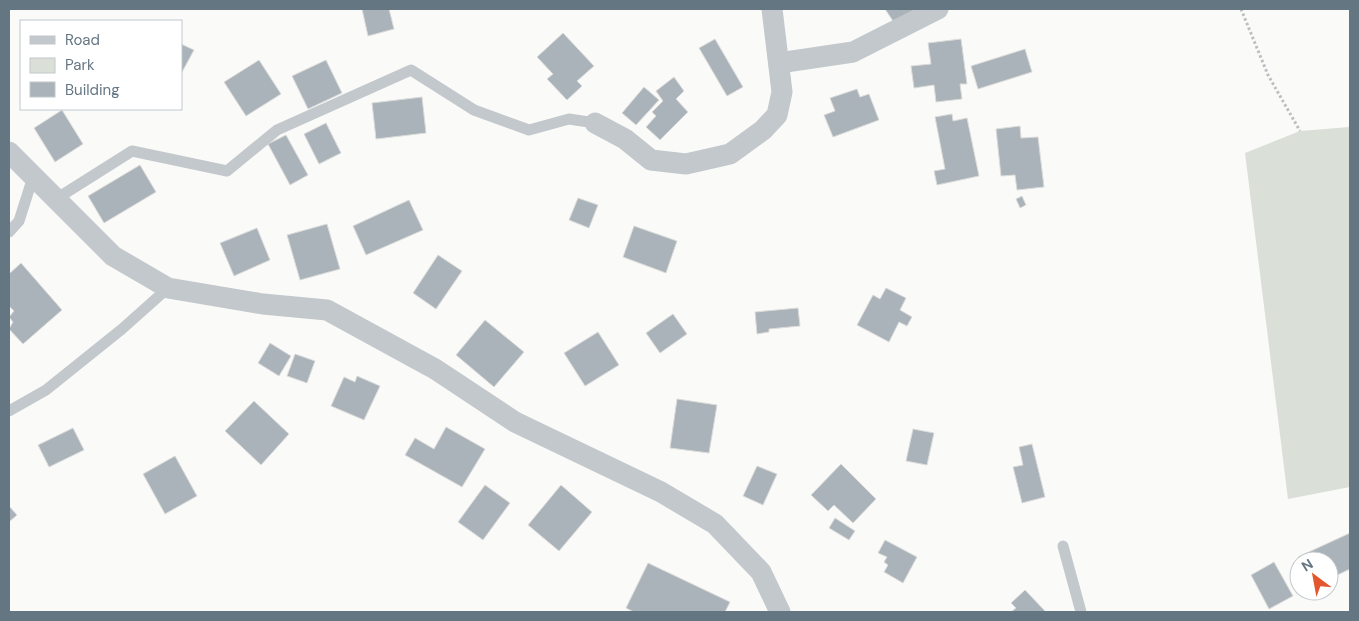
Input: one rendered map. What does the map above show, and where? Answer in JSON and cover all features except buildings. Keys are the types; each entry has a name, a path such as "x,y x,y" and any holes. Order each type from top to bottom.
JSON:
{"street":[{"path":"595,123 625,139 651,160 686,164 730,154 763,130 777,115 782,92 772,9"},
{"path":"779,63 853,52 938,9"},
{"path":"9,152 113,256 168,288 263,304 327,310 435,369 515,422 661,492 715,524 761,572 780,612"}],"lane":[{"path":"56,199 132,152 226,171 276,130 411,70 474,110 529,130 569,119 595,123"},
{"path":"9,232 19,222 33,177"},
{"path":"9,411 46,390 122,329 168,288"},
{"path":"1064,546 1081,612"}],"path":[{"path":"1241,9 1268,75 1300,131"}],"green space":[{"path":"1350,127 1350,487 1288,499 1245,153 1300,131"}]}
